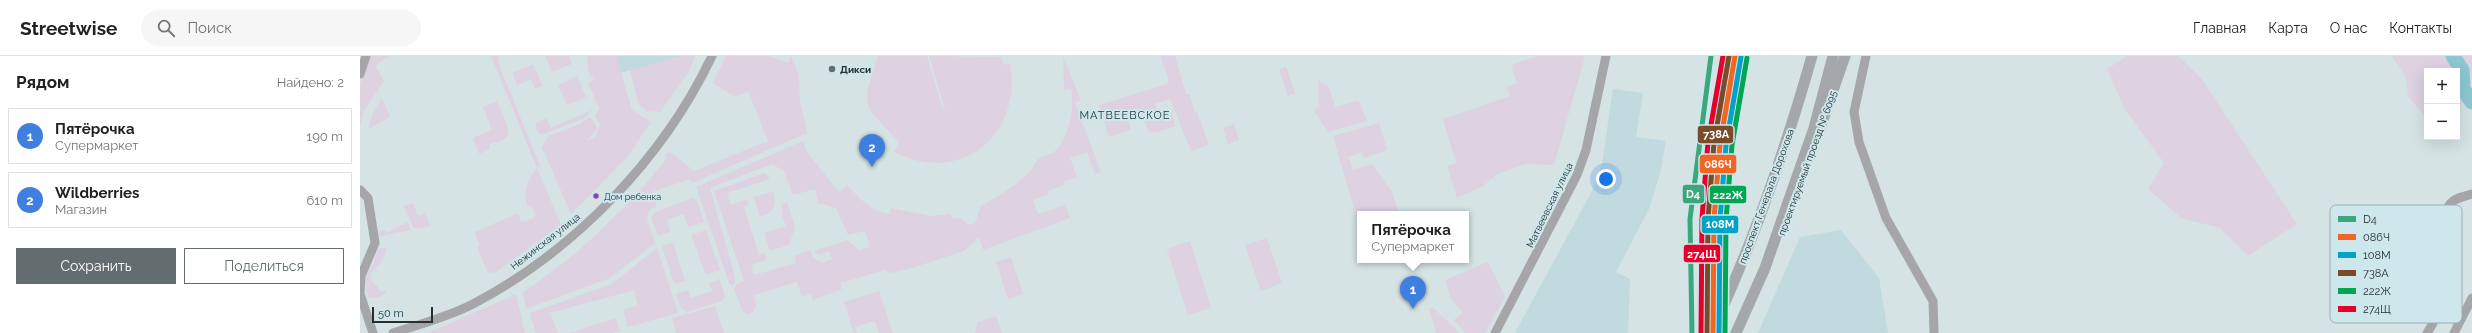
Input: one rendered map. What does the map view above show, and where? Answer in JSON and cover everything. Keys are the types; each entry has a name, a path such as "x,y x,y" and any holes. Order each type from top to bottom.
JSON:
{"main road":[{"name":"проспект Генерала Дорохова","path":"1711,333 1748,250 1772,185 1806,75 1810,56"},
{"path":"1736,333 1764,268 1814,128 1833,56"},
{"name":"проектируемый проезд № 6095","path":"1764,268 1785,225 1846,56"}],"street":[{"path":"360,74 366,56"},
{"name":"Нежинская улица","path":"393,333 473,304 541,261 584,226 645,160 681,108 712,56"},
{"name":"Матвеевская улица","path":"1495,333 1577,175 1586,150 1606,56"},
{"path":"1866,56 1854,112 1859,142 1886,218 1933,301 1934,333"},
{"path":"360,190 368,198 375,243 361,276 360,294 373,333"},
{"path":"2449,205 2460,197 2472,194"},
{"path":"2462,317 2472,298"},
{"path":"2427,333 2431,323"},
{"path":"2454,333 2459,323"}],"shaded area":[{"path":"369,56 389,56 375,66 384,81 363,112 360,126 360,84"},
{"path":"491,56 498,56 500,67 540,166 537,168"},
{"path":"545,56 569,56 572,64 552,72"},
{"path":"587,56 616,56 632,110 651,122 627,157 571,214 542,147 548,136 580,124 590,117 597,128 587,141 595,138 600,124 595,116 599,108 588,83 594,80 588,71"},
{"path":"601,56 683,56 609,76"},
{"path":"683,56 695,56 689,71 660,112 646,111 638,103 630,70"},
{"path":"726,56 769,56 788,63 791,56 799,75 800,102 807,133 692,183 690,179 652,192 657,206 650,209 647,219 655,243 610,278 526,309 523,292 563,263 618,214 667,158 665,156 669,151 694,171 768,141 748,91 735,97 713,83"},
{"path":"878,56 927,56 943,110 945,110 929,56 1002,57 1003,65 1010,63 1011,89 1007,112 997,132 982,147 964,158 942,163 919,161 894,152 899,143 869,109 867,98 868,88"},
{"path":"1160,56 1175,56 1186,94 1190,95 1194,110 1197,112 1209,145 1191,151 1170,99 1155,104 1159,116 1171,112 1176,126 1155,133 1148,131 1140,108 1126,113 1131,130 1109,137 1099,105 1167,84 1169,80"},
{"path":"1538,56 1585,56 1554,165 1525,164 1497,174 1483,186 1457,198 1447,166 1456,163 1443,119 1510,96 1507,87 1517,83 1511,65"},
{"path":"2127,56 2178,56 2201,78 2297,224 2248,256 2220,228 2181,218 2148,189 2164,163 2124,108 2107,69"},
{"path":"2392,56 2472,56 2470,86 2466,97 2460,106 2460,68 2424,68 2424,115 2408,96 2406,78"},
{"path":"1063,57 1081,100 1075,103 1101,172 1095,174 1087,152 1070,158 1077,177 1063,182 1064,185 1048,191 1049,194 1033,200 1038,214 1065,205 1070,218 983,250 979,237 964,251 912,268 891,273 884,270 841,283 842,289 813,300 811,293 802,297 797,282 754,295 756,305 753,313 747,314 742,310 734,289 737,284 744,281 714,191 765,173 770,179 727,193 731,205 747,199 749,205 744,207 759,255 765,253 767,260 751,265 754,275 796,263 795,256 810,250 813,258 822,263 832,259 829,251 818,255 814,251 847,240 859,250 870,247 865,231 848,235 836,208 818,203 815,189 793,195 784,171 772,164 710,188 735,277 735,284 730,285 696,187 803,141 807,152 839,192 847,185 871,207 883,213 890,214 891,208 931,216 950,214 952,218 962,219 968,225 975,223 981,206 1024,178 1038,159 1054,152 1064,139 1070,122 1072,96 1071,89 1064,90"},
{"path":"533,64 543,86 535,89 531,79 517,85 512,73"},
{"path":"1286,67 1295,93 1288,96 1279,70"},
{"path":"577,76 586,97 567,105 558,85"},
{"path":"1318,80 1329,87 1335,107 1357,101 1360,103 1367,121 1328,132 1314,111 1319,106"},
{"path":"1613,89 1643,93 1636,137 1666,141 1661,170 1649,209 1616,272 1630,279 1628,333 1515,333 1594,187 1602,164"},
{"path":"382,98 390,117 368,129 372,115"},
{"path":"497,101 506,121 508,131 507,136 503,140 490,144 490,149 479,154 473,138 492,130 483,107"},
{"path":"592,110 585,118 541,135 536,129 536,123 546,118 551,128"},
{"path":"1379,123 1387,150 1364,158 1362,152 1348,157 1353,170 1372,164 1392,192 1398,211 1357,211 1357,215 1333,136"},
{"path":"1234,124 1239,140 1228,144 1223,128"},
{"path":"537,168 561,225 496,272 488,273 477,247 479,245 475,232 518,213 521,222 532,219 536,214 532,207 527,205 525,195 531,176"},
{"path":"773,191 775,201 773,208 768,213 760,217 754,197"},
{"path":"693,198 697,201 704,222 688,227 684,214 667,220 670,232 658,236 651,218 655,212"},
{"path":"787,202 795,227 789,245 770,251 764,233 786,226 782,215 782,204"},
{"path":"413,203 418,216 425,213 430,226 418,229 413,227 404,206"},
{"path":"408,222 411,230 380,236 377,233 384,230 386,233"},
{"path":"706,230 720,270 706,275 691,235"},
{"path":"1841,230 1879,278 1888,333 1758,333 1800,237"},
{"path":"1267,238 1282,283 1261,291 1245,245"},
{"path":"1190,241 1211,308 1188,315 1167,249"},
{"path":"673,243 685,281 674,284 662,246"},
{"path":"387,247 382,262 370,274 372,277 370,279 382,292 385,290 386,292 380,297 369,298 366,282 368,272 373,264 377,250"},
{"path":"657,248 678,313 628,327 623,310 638,305 634,290 550,313 558,333 536,333 530,313 612,284"},
{"path":"1011,257 1023,294 1008,299 996,262"},
{"path":"1488,262 1505,297 1485,333 1465,333 1454,320 1463,312 1451,299 1445,280"},
{"path":"719,279 725,296 722,301 687,312 681,308 676,294 688,290 691,298 712,291 709,283"},
{"path":"879,291 893,333 879,333 875,321 855,327 857,333 854,333 844,302"},
{"path":"516,294 525,333 428,333"},
{"path":"715,306 724,333 676,333 672,318"},
{"path":"1429,308 1433,308 1455,328 1458,333 1436,333"},
{"path":"996,316 1002,333 975,333 978,322"},
{"path":"616,318 620,331 613,333 569,333"}],"waterway":[{"path":"2453,56 2462,70 2463,89 2472,102"}],"transit line":[{"name":"D4","path":"1692,333 1690,219 1711,56"},
{"name":"274Щ","path":"1701,333 1702,218 1708,142 1723,56"},
{"name":"738А","path":"1707,333 1708,219 1714,143 1729,56"},
{"name":"086Ч","path":"1713,333 1714,219 1720,144 1735,56"},
{"name":"108М","path":"1719,333 1720,219 1726,145 1741,57"},
{"name":"222Ж","path":"1725,333 1726,220 1732,145 1747,58"}],"place":[{"name":"Дикси","path":"832,69"},
{"name":"Wildberries","path":"872,167"},
{"name":"Дом ребенка","path":"596,196"},
{"name":"Пятёрочка","path":"1413,309"}],"district":[{"name":"МАТВЕЕВСКОЕ","path":"1125,115"}]}
